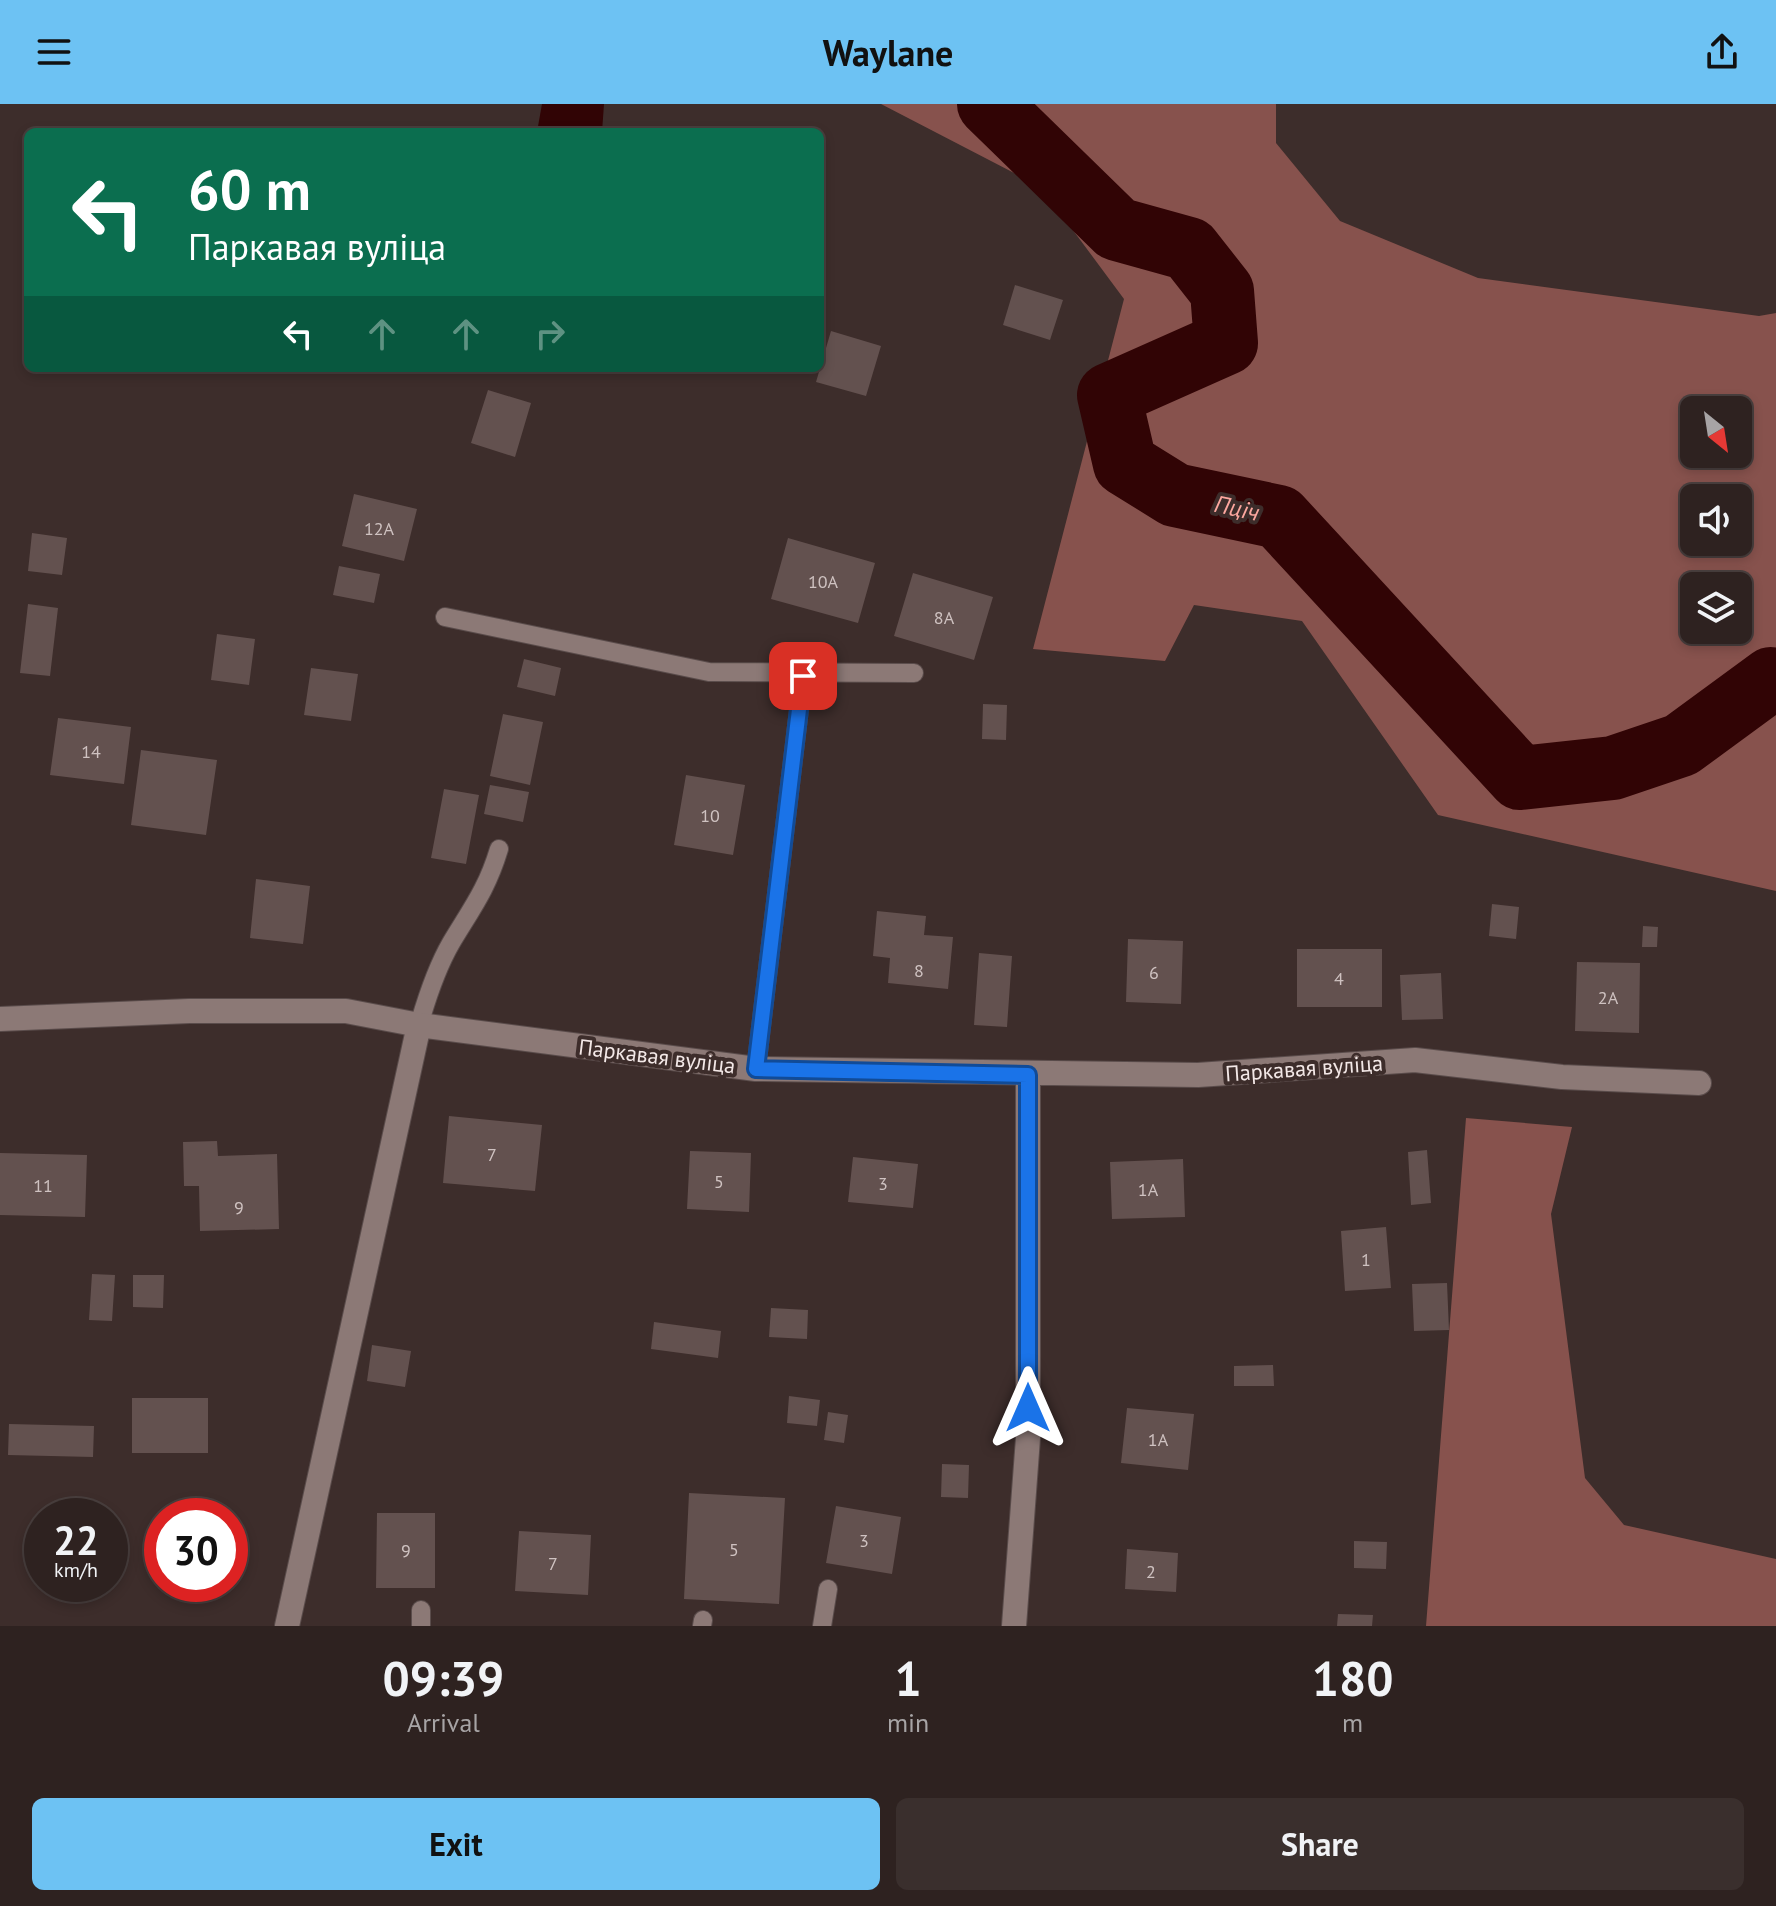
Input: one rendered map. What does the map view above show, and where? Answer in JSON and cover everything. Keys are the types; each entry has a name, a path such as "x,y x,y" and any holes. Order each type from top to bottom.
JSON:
{"street":[{"name":"Паркавая вуліца","path":"0,1019 189,1011 346,1011 419,1025 756,1069 1198,1075 1415,1060 1562,1077 1699,1083"},
{"path":"287,1626 419,1025"},
{"path":"1014,1626 1028,1438 1028,1075"}],"lane":[{"path":"445,617 709,672 803,676 914,673"},
{"path":"756,1069 803,676"},
{"path":"419,1025 429,992 450,945 488,885 499,849"},
{"path":"822,1626 828,1589"}],"shaded area":[{"path":"542,104 604,104 602,128 538,128"},
{"path":"881,104 1276,104 1276,143 1340,221 1478,278 1759,316 1776,313 1776,891 1438,815 1302,621 1194,605 1165,661 1033,649 1124,299 1041,187"},
{"path":"1466,1118 1572,1127 1551,1214 1585,1478 1624,1525 1776,1559 1776,1626 1426,1626"}],"building":[{"path":"1015,285 1063,300 1050,340 1003,325"},
{"path":"831,331 881,346 866,396 816,382 819,372 824,372 824,355"},
{"path":"488,390 531,403 515,457 471,443"},
{"path":"354,494 417,509 404,561 342,546"},
{"path":"32,533 67,538 62,575 28,571"},
{"path":"788,538 875,563 858,623 771,599"},
{"path":"339,566 380,574 374,603 333,595"},
{"path":"913,573 993,597 974,660 894,636"},
{"path":"28,604 58,608 50,676 20,673"},
{"path":"217,634 255,639 249,685 211,680"},
{"path":"524,659 561,668 555,696 517,687"},
{"path":"311,668 358,674 351,721 304,715"},
{"path":"983,704 1007,705 1006,740 982,739"},
{"path":"503,714 543,722 530,785 490,776"},
{"path":"58,718 131,727 124,784 50,775"},
{"path":"141,750 217,760 206,835 131,825"},
{"path":"686,775 745,785 733,855 674,845"},
{"path":"490,785 529,792 523,822 484,814"},
{"path":"444,789 479,795 466,864 431,858"},
{"path":"256,879 310,886 303,944 250,938"},
{"path":"1492,904 1519,907 1516,939 1489,936"},
{"path":"877,911 926,916 924,935 953,937 948,989 888,983 890,958 873,956"},
{"path":"1643,926 1658,927 1657,947 1642,947"},
{"path":"1128,939 1183,941 1181,1004 1126,1002"},
{"path":"1297,949 1382,949 1382,1007 1297,1007"},
{"path":"979,953 1012,956 1007,1027 974,1025"},
{"path":"1577,962 1640,963 1639,1033 1575,1031"},
{"path":"1441,973 1443,1019 1402,1020 1400,975"},
{"path":"449,1116 542,1125 535,1191 443,1183"},
{"path":"217,1141 218,1156 277,1154 279,1229 200,1231 199,1186 184,1186 183,1142"},
{"path":"1427,1150 1431,1203 1411,1205 1408,1152"},
{"path":"690,1151 751,1153 749,1212 687,1209"},
{"path":"0,1153 87,1155 85,1217 0,1215"},
{"path":"853,1157 918,1164 913,1208 848,1202"},
{"path":"1183,1159 1185,1217 1112,1219 1110,1162"},
{"path":"1386,1227 1391,1288 1345,1291 1341,1231"},
{"path":"92,1274 115,1275 112,1321 89,1320"},
{"path":"133,1275 164,1275 163,1308 133,1307"},
{"path":"1447,1283 1449,1330 1414,1331 1412,1284"},
{"path":"771,1308 808,1310 807,1339 769,1337"},
{"path":"654,1322 721,1331 718,1358 651,1349"},
{"path":"372,1345 411,1351 405,1387 367,1381"},
{"path":"1273,1365 1274,1386 1234,1386 1234,1366"},
{"path":"789,1396 820,1400 817,1426 787,1423"},
{"path":"132,1398 208,1398 208,1453 132,1453"},
{"path":"1127,1408 1194,1414 1188,1470 1121,1463"},
{"path":"828,1412 848,1415 844,1443 824,1440"},
{"path":"9,1424 94,1426 93,1457 8,1455"},
{"path":"942,1464 969,1465 968,1498 941,1497"},
{"path":"689,1493 785,1498 779,1604 684,1599"},
{"path":"836,1506 901,1517 892,1574 826,1563"},
{"path":"377,1513 435,1513 435,1588 376,1588"},
{"path":"519,1531 591,1535 588,1595 515,1591"},
{"path":"1354,1541 1387,1542 1386,1569 1354,1568"},
{"path":"1127,1549 1178,1553 1176,1592 1125,1589"},
{"path":"1338,1614 1373,1615 1372,1626 1337,1626"}],"waterway":[{"name":"Пціч","path":"989,104 1117,229 1189,249 1222,291 1226,343 1109,395 1125,464 1175,495 1279,517 1520,778 1613,768 1681,745 1771,679 1776,680"}],"route":[{"path":"803,676 756,1069 1028,1075 1028,1408"}]}
